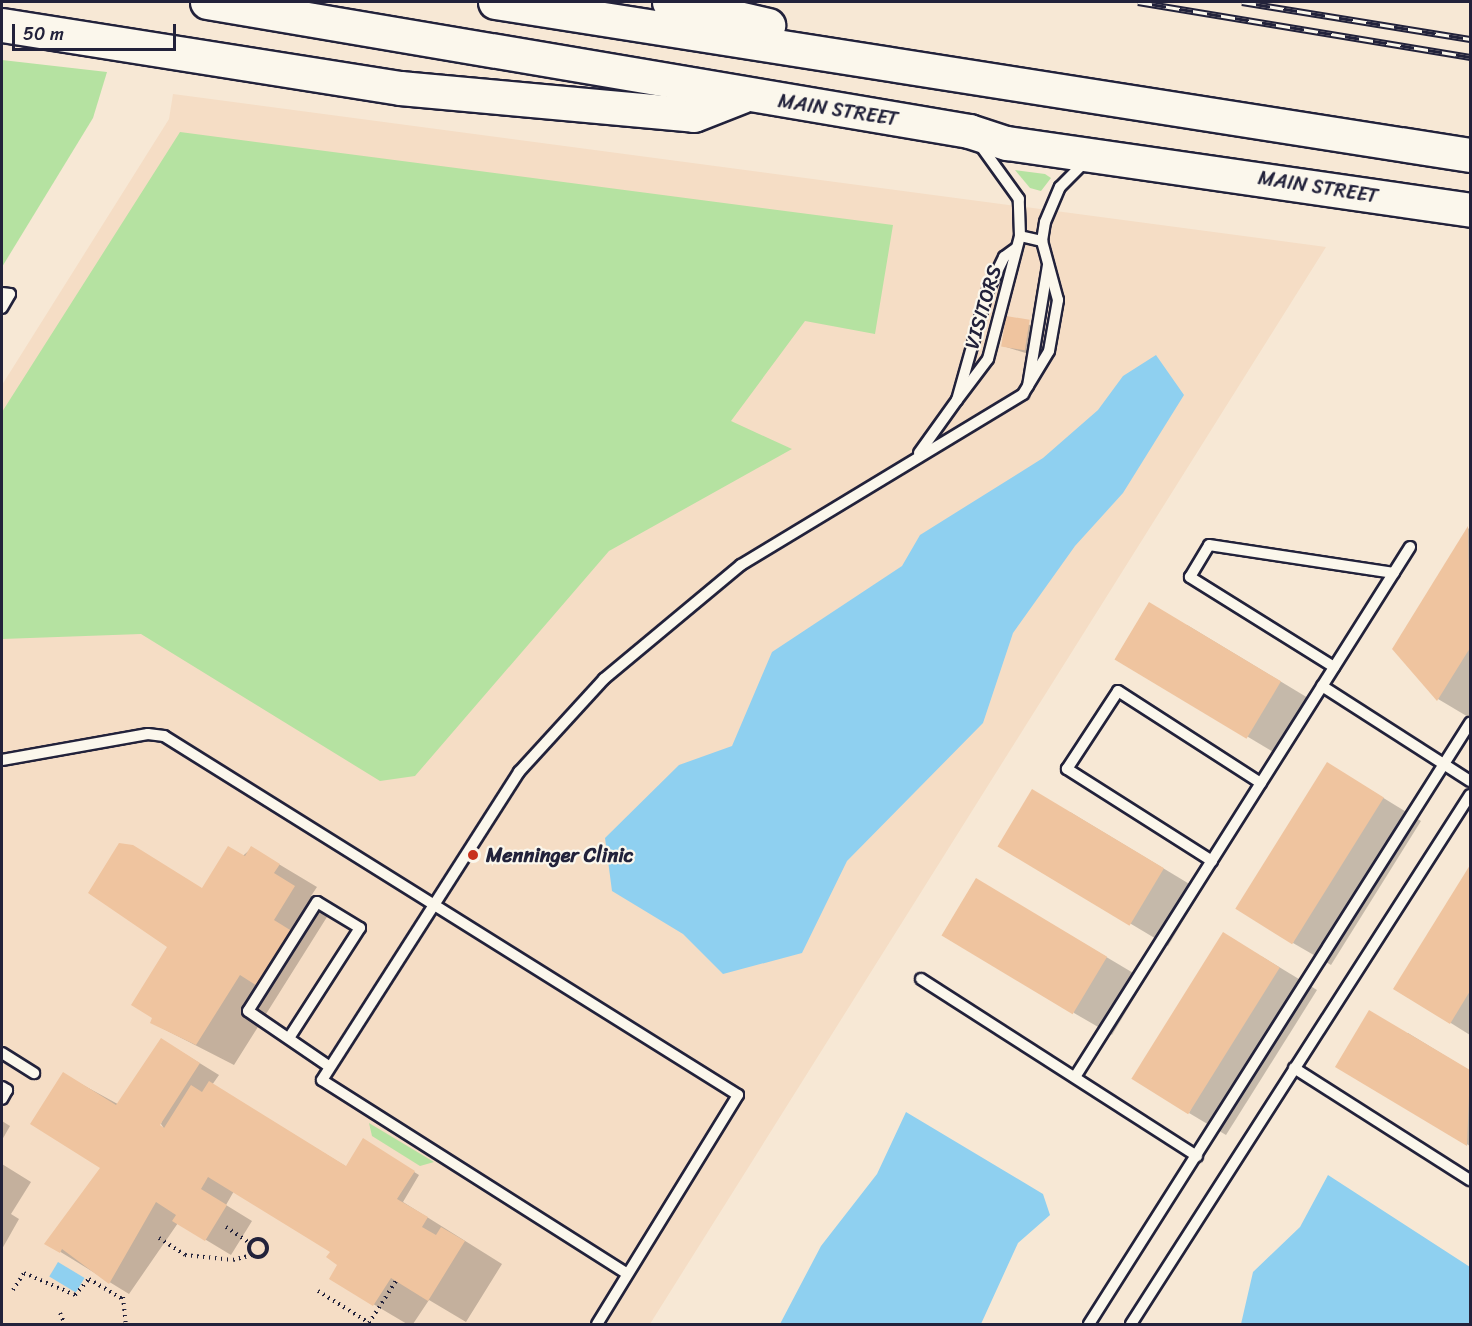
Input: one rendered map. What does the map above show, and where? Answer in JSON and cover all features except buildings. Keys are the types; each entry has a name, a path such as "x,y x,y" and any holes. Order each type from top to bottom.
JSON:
{"highway":[{"name":"MAIN STREET","path":"207,2 742,96 969,131 1007,142 1096,153 1470,210"},
{"path":"495,2 1470,155"},
{"path":"669,2 1014,85"},
{"path":"2,25 400,88 694,116 742,96"}],"lane":[{"path":"957,400 988,290 1004,257 1015,249 1020,236 1019,199 969,131"},
{"path":"626,1273 322,1080 432,902 519,772 644,640 741,565 919,453 1006,409 1028,386 1048,351 1058,300 1042,241 1055,196 1096,153"},
{"path":"1020,236 1042,241"},
{"name":"VISITORS","path":"919,453 988,359 1000,300 1015,265 1015,249"},
{"path":"1028,386 1048,265"},
{"path":"2,293 10,294 2,308"},
{"path":"1334,667 1190,577 1209,545 1394,573"},
{"path":"1075,1077 1410,547"},
{"path":"1322,686 1470,781"},
{"path":"1212,861 1067,769 1118,691 1261,783"},
{"path":"1089,1324 1470,723"},
{"path":"2,760 148,734 164,736 738,1095 626,1273 597,1324"},
{"path":"1131,1324 1470,795"},
{"path":"289,1038 360,928 317,902 248,1011 330,1067"},
{"path":"921,979 1197,1156"},
{"path":"2,1053 34,1073"},
{"path":"1294,1068 1470,1180"},
{"path":"2,1087 7,1090 2,1099"}],"path":[{"path":"226,1227 251,1244"},
{"path":"159,1238 185,1255 233,1260 252,1255 263,1256 267,1246 259,1240 251,1244"},
{"path":"251,1244 252,1255"},
{"path":"13,1290 24,1273 44,1277 75,1295 89,1279 123,1298 126,1324"},
{"path":"318,1291 370,1324 396,1281"},
{"path":"60,1313 66,1324"}],"shaded area":[{"name":"Menninger Clinic","path":"173,94 1326,247 650,1324 2,1324 2,385 169,119"}],"green space":[{"path":"2,60 107,72 93,118 2,267"},
{"path":"180,132 893,225 875,334 805,321 731,421 792,449 609,551 415,776 380,781 141,634 2,639 2,412"},
{"path":"1015,170 1045,174 1051,178 1041,191 1030,188"},
{"path":"369,1123 434,1162 420,1166 372,1136"}],"water":[{"path":"1156,355 1184,395 1123,493 1075,546 1013,633 983,723 847,861 802,953 723,974 683,934 612,891 605,838 679,765 732,746 772,652 902,566 920,535 1043,458 1098,410 1123,376"},
{"path":"906,1112 1043,1194 1050,1215 1018,1243 981,1324 780,1324 821,1246 877,1174"},
{"path":"1328,1175 1470,1267 1470,1324 1241,1324 1253,1272 1300,1227"},
{"path":"58,1262 85,1278 76,1293 49,1277"}],"railway":[{"path":"1138,2 1470,57"},
{"path":"1242,2 1470,39"}],"place":[{"name":"Menninger Clinic","path":"473,855"}]}
